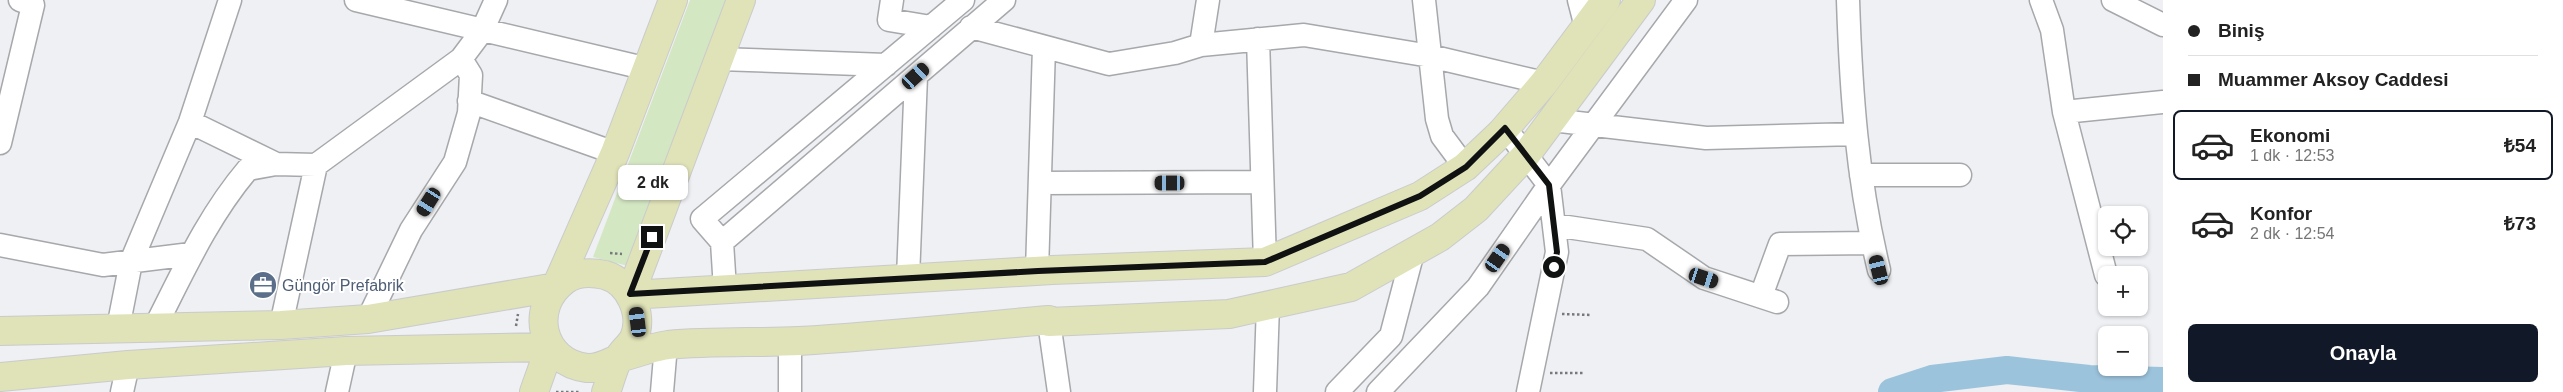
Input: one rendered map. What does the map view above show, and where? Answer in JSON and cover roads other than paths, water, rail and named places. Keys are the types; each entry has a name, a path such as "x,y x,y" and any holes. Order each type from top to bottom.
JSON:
{"main road":[{"path":"0,331 281,325 368,319 556,287 567,278 580,274 595,273 609,276 621,284 630,294 636,308 636,329 628,348 618,358 605,366 582,367 561,358 550,347 542,323 544,310 556,287 615,153 673,0"},
{"path":"630,294 741,0"},
{"path":"630,294 1038,271 1265,262 1420,196 1466,167 1505,128 1544,83 1606,0"},
{"path":"618,358 666,345 790,341 1049,320 1049,322 1229,314 1351,287 1440,237 1476,209 1526,154 1641,0"},
{"path":"0,377 128,364 346,351 550,347"},
{"path":"534,392 550,347"},
{"path":"606,392 618,358"}],"street":[{"path":"118,328 131,262 190,122 230,0"},
{"path":"357,0 648,69"},
{"path":"155,327 191,254 226,195 248,168 276,164 316,164 461,59 482,31 496,0"},
{"path":"892,0 889,20 931,27"},
{"path":"725,289 722,242 702,219 963,0"},
{"path":"722,242 1004,0"},
{"path":"1200,45 1208,0"},
{"path":"1424,0 1437,119 1442,136 1466,167"},
{"path":"1579,0 1586,27"},
{"path":"1382,391 1478,287 1593,124 1686,0"},
{"path":"1848,0 1851,100 1866,218 1879,270"},
{"path":"2041,0 2052,30 2064,112 2104,266"},
{"path":"2113,0 2163,25"},
{"path":"0,143 30,2"},
{"path":"971,27 1109,64 1174,53 1200,45 1304,35 1430,56 1544,83"},
{"path":"1258,39 1265,262"},
{"path":"1038,271 1044,47"},
{"path":"368,319 411,230 455,162 469,113 471,75 461,59"},
{"path":"719,59 886,65"},
{"path":"908,278 916,76"},
{"path":"469,101 615,153"},
{"path":"2064,112 2163,102"},
{"path":"1552,120 1706,138 1856,134"},
{"path":"190,122 276,164"},
{"path":"1505,128 1549,185 1557,252 1530,382"},
{"path":"281,325 316,164"},
{"path":"1861,175 1960,175"},
{"path":"1040,183 1262,182"},
{"path":"1554,225 1647,239 1704,278 1769,299 1780,244 1873,243"},
{"path":"0,245 103,265 191,254"},
{"path":"1337,392 1391,336 1413,252"},
{"path":"1265,392 1268,305"},
{"path":"1049,322 1059,392"},
{"path":"790,341 790,392"},
{"path":"662,392 666,345"},
{"path":"337,392 346,351"},
{"path":"122,392 128,364"}],"waterway":[{"path":"1892,392 1932,379 2007,370 2089,379 2163,381"}],"place":[{"name":"Güngör Prefabrik","path":"263,285"}]}
